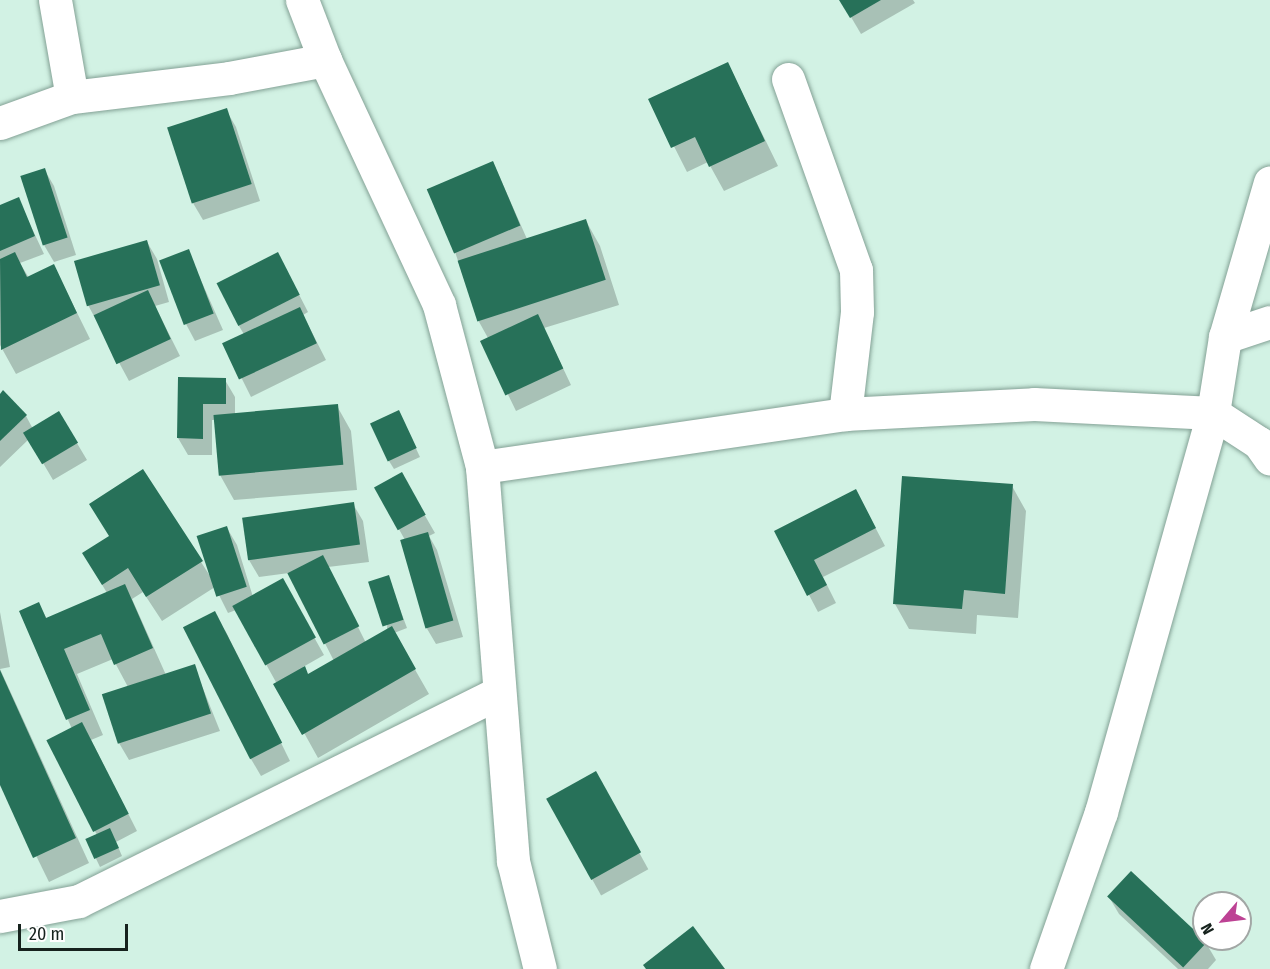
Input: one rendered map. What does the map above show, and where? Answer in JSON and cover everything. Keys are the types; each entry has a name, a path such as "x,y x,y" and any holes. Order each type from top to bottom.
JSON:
{"street":[{"path":"55,0 72,97"},
{"path":"302,0 326,60 439,305 482,467 513,861 540,969"},
{"path":"0,123 72,97 228,78 326,60"},
{"path":"788,79 856,270 857,312 845,414"},
{"path":"1046,969 1101,812 1213,413 1225,337 1270,182"},
{"path":"1225,337 1270,322"},
{"path":"482,467 845,414 1034,404 1213,413 1259,443 1270,459"},
{"path":"0,916 80,901 498,693"}],"building":[{"path":"839,0 881,0 850,18"},
{"path":"728,62 765,141 709,167 695,137 671,148 648,99"},
{"path":"227,108 252,184 192,204 167,127"},
{"path":"493,161 520,225 454,254 427,189"},
{"path":"45,168 68,237 43,245 20,176"},
{"path":"19,197 35,236 0,251 0,205"},
{"path":"586,219 606,280 477,322 458,261"},
{"path":"147,240 160,285 87,306 74,261"},
{"path":"189,249 214,313 184,325 159,260"},
{"path":"15,252 27,277 54,264 77,313 1,350 0,259"},
{"path":"278,252 300,295 238,326 217,283"},
{"path":"148,290 171,339 116,364 94,315"},
{"path":"300,307 317,343 239,380 222,343"},
{"path":"538,314 563,368 505,395 480,341"},
{"path":"178,377 226,378 226,404 203,404 203,439 177,438"},
{"path":"3,390 27,415 0,441 0,394"},
{"path":"338,404 343,465 219,476 213,415"},
{"path":"399,410 417,448 388,462 370,424"},
{"path":"59,411 78,443 42,464 23,433"},
{"path":"143,469 203,561 146,597 128,568 102,585 82,553 109,536 89,504"},
{"path":"402,472 426,515 398,530 374,488"},
{"path":"902,476 1013,484 1005,594 964,590 962,609 893,604"},
{"path":"856,489 876,528 814,560 827,585 807,596 774,531"},
{"path":"354,502 360,545 248,560 242,518"},
{"path":"227,526 247,587 216,597 197,536"},
{"path":"428,532 453,620 425,628 400,540"},
{"path":"323,555 359,626 324,644 287,573"},
{"path":"389,575 404,620 383,626 368,582"},
{"path":"283,578 316,637 265,666 232,606"},
{"path":"125,584 153,648 114,665 101,634 64,649 90,710 66,720 19,611 39,602 46,618"},
{"path":"215,611 282,743 250,759 183,627"},
{"path":"392,626 416,669 302,735 273,684 305,666 308,674"},
{"path":"195,664 211,713 118,744 102,694"},
{"path":"0,670 76,838 33,858 0,785"},
{"path":"82,722 129,814 93,832 46,740"},
{"path":"596,771 641,852 591,880 546,799"},
{"path":"110,828 119,848 94,859 85,839"},
{"path":"1131,871 1192,928 1192,951 1199,951 1183,968 1107,897"},
{"path":"693,926 725,969 646,969 643,965"}]}
